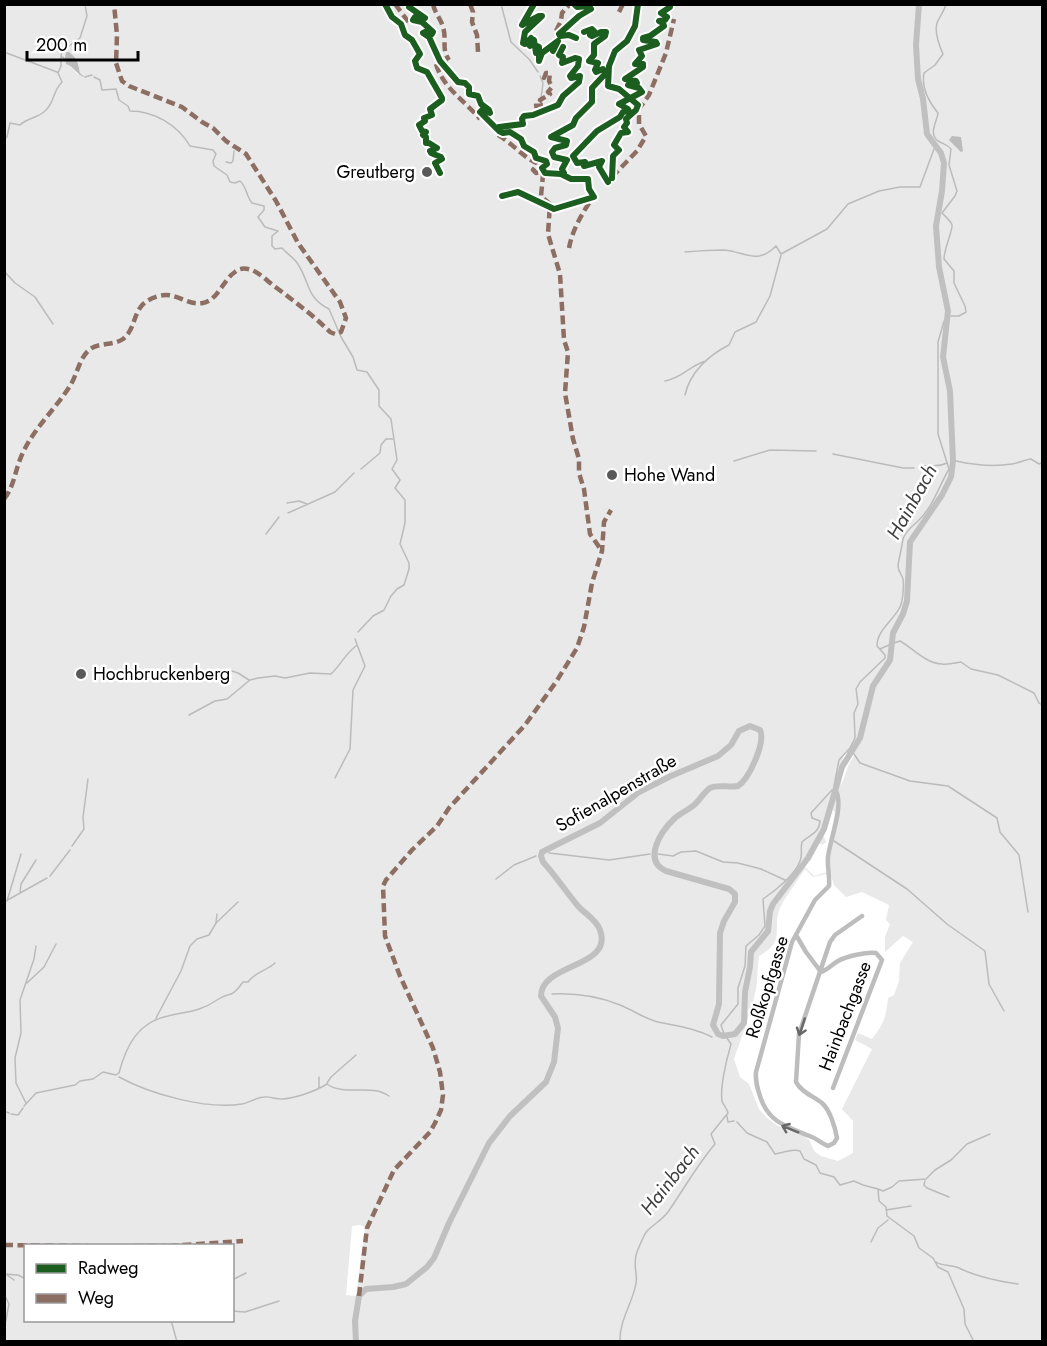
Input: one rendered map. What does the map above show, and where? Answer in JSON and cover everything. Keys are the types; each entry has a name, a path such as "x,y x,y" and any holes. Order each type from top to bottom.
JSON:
{"street":[{"name":"Sofienalpenstraße","path":"356,1341 357,1303 361,1292 370,1288 405,1284 427,1267 434,1258 489,1143 510,1116 542,1088 549,1077 554,1062 558,1028 553,1014 541,996 544,984 559,973 589,958 599,947 602,937 596,922 578,906 543,862 541,856 543,852 600,823 639,792 718,756 731,745 739,731 750,726 760,730 762,738 746,778 734,787 710,788 695,804 673,820 658,841 654,852 654,860 662,869 729,889 736,895 735,902 722,925 719,1004 713,1025 715,1032 726,1036 739,1031 744,1023 745,992 752,950 768,931 773,904 819,839 842,767 860,738 873,686 890,660 893,633 907,601 910,542 942,495 952,472 949,385 943,357 948,318 936,233 944,163 927,131 918,79 916,45 919,4"},
{"name":"Roßkopfgasse","path":"821,972 799,1034 796,1080 800,1088 824,1105 837,1134 835,1142 828,1146 814,1137 779,1124 765,1109 756,1083 756,1072 796,935 815,900 830,886 828,855 838,808 836,791"},
{"path":"821,972 832,938 862,916"},
{"path":"796,935 821,972"},
{"name":"Hainbachgasse","path":"821,972 825,972 840,959 873,952 882,960 833,1088"}],"shaded area":[{"path":"5,5 1042,5 1042,1341 5,1342","holes":["69,52 77,61 80,73 84,75 77,74 70,65","846,753 855,754 841,786 843,756","832,810 835,812 828,847 827,872 814,876 805,867 819,843 822,845 826,842 823,835","805,869 813,877 830,873 834,885 846,897 862,892 889,905 886,920 890,924 885,937 885,952 903,936 913,942 900,963 899,981 894,995 888,998 884,1020 879,1029 872,1039 858,1033 855,1040 872,1049 842,1109 853,1121 853,1153 838,1161 821,1156 814,1151 810,1141 801,1134 778,1126 767,1118 759,1109 749,1084 740,1077 734,1059 754,998 759,956 773,945 781,906","352,1226 365,1227 356,1296 346,1295"]},
{"path":"66,52 74,57 80,73 85,77 66,64"},
{"path":"952,136 961,137 963,151 961,152 949,140"}],"waterway":[{"path":"64,58 61,56 62,51 80,38 87,16 85,4"},
{"path":"501,4 511,42 529,59 538,72"},
{"name":"Hainbach","path":"946,4 936,27 937,39 943,54 935,65 924,73 923,79 926,94 938,113 934,127 935,138 951,149 949,165 957,191 942,213 952,225 944,259 954,271 954,283 966,312 959,316 951,316"},
{"path":"4,52 57,72"},
{"path":"4,138 7,137 10,123 20,125 48,108 62,82 58,73 61,56"},
{"path":"85,77 92,75"},
{"path":"540,76 543,83 541,98"},
{"path":"94,77 100,80 102,90 116,89 119,100 128,106 130,111 148,114 164,121 179,132 190,146 213,150 216,154 213,161 214,166 227,175 230,182 240,181 252,203 264,206 264,210 258,217 265,227 278,231 272,236 272,246 275,249 282,248 298,263 313,295 329,309 357,370 367,372 379,390 379,406 391,419 397,460 392,469 400,480 395,488 405,500 405,523 400,544 409,563 409,569 404,585 391,596 384,610 373,616 358,632"},
{"path":"685,252 723,250 756,256 769,252 776,246 781,254 827,229 848,204 879,191 900,187 920,187 934,149"},
{"path":"226,162 233,161 234,151"},
{"path":"685,395 691,379 701,365 729,345 735,332 756,322 770,296 781,255"},
{"path":"4,271 15,283 35,297 53,324"},
{"name":"Hainbach","path":"834,786 839,760 850,748 855,738 854,713 858,704 856,689 860,682 885,658 877,646 878,640 882,630 901,604 903,582 898,566 903,539 907,531 928,509 949,469 938,434 938,342 944,321"},
{"path":"665,381 706,361"},
{"path":"361,469 380,453 381,445 386,439 393,439"},
{"path":"734,461 770,450 816,451"},
{"path":"833,454 903,468 914,468"},
{"path":"956,461 998,465 1031,459 1039,464 1042,463"},
{"path":"920,467 947,463"},
{"path":"288,513 335,492 354,473"},
{"path":"287,503 299,501 307,504"},
{"path":"266,534 279,517"},
{"path":"335,778 350,749 353,690 365,666 355,639"},
{"path":"894,643 900,641 936,663 961,662 971,669 998,675 1034,693 1042,705"},
{"path":"880,649 889,645"},
{"path":"189,715 215,701 227,699 250,680 275,676 285,678 310,673 331,674 356,646"},
{"path":"229,670 249,680"},
{"path":"854,754 860,763 910,781 948,786 997,818 1000,832 1019,855 1028,912"},
{"path":"72,846 84,829 83,817 88,779"},
{"name":"Hainbach","path":"724,1034 721,1025 738,1004 738,988 745,966 746,946 759,935 765,926 763,899 794,872 801,856 802,842 816,831 819,825 820,821 812,818 811,813 832,790"},
{"path":"834,841 907,889 947,924 985,951 989,984 1004,1011"},
{"path":"50,876 70,850"},
{"path":"658,854 673,856 681,852 696,851 723,862 761,869 785,880"},
{"path":"549,853 609,860 650,854"},
{"path":"7,901 21,854"},
{"path":"496,879 514,865 536,856"},
{"path":"20,893 21,884 36,860"},
{"path":"4,902 47,878"},
{"path":"156,1018 181,971 190,946 197,939 209,935 216,923 238,902"},
{"path":"216,922 217,914"},
{"path":"27,983 44,967 56,944"},
{"path":"26,1103 16,1083 15,1058 21,1033 20,1000 36,946"},
{"path":"24,1106 36,1093 75,1085 80,1081 93,1079 103,1072 116,1075 135,1037 149,1024 158,1019 205,1007 232,993 243,982 248,982 275,963"},
{"path":"552,994 603,999 653,1021 692,1029 712,1037"},
{"name":"Hainbach","path":"620,1342 622,1326 636,1283 636,1257 643,1238 647,1231 668,1212 715,1144 711,1134 728,1113 722,1096 731,1044 727,1038"},
{"path":"327,1083 356,1055"},
{"path":"119,1077 162,1095 212,1105 242,1104 264,1097 288,1098 306,1094 327,1084 342,1090 374,1090 389,1096"},
{"path":"319,1077 319,1088"},
{"path":"11,1114 18,1115 23,1108"},
{"path":"4,1111 9,1113"},
{"path":"727,1116 728,1122 734,1121"},
{"path":"737,1122 747,1133 767,1142 775,1154 791,1150 800,1151 804,1159 816,1165 820,1173 834,1177 840,1185 854,1181 878,1189 879,1201 886,1207 887,1216 914,1236 919,1248 933,1258 938,1267 948,1272 964,1309 965,1324 974,1342"},
{"path":"878,1189 883,1191 899,1181 926,1179 967,1144 990,1134"},
{"path":"925,1181 924,1185 927,1188 949,1197"},
{"path":"886,1210 911,1206"},
{"path":"871,1242 878,1228 888,1220"},
{"path":"936,1262 987,1278 1018,1284"},
{"path":"234,1279 246,1273"},
{"path":"4,1274 24,1278"},
{"path":"7,1275 14,1280"},
{"path":"4,1294 9,1304 4,1327"},
{"path":"234,1311 245,1312 279,1301"},
{"path":"172,1322 177,1342"}],"marked path":[{"path":"4,499 26,447 70,386 80,362 89,350 123,339 132,328 139,309 150,300 170,295 203,303 213,298 236,271 246,269 262,276 330,332 335,334 341,332 346,318 340,302 298,243 276,201 246,154 182,107 129,86 122,81 116,63 117,35 114,4"},
{"path":"395,4 410,24"},
{"path":"433,4 443,27 445,52 449,60"},
{"path":"470,4 473,12 472,22 477,35 478,52"},
{"path":"556,31 562,13 570,4"},
{"path":"619,12 623,4"},
{"path":"612,177 637,151 646,136 639,124 639,109 649,95 666,53 674,19"},
{"path":"436,64 439,73 449,87 480,119"},
{"path":"534,106 543,105 544,103 540,100 550,94 548,92 552,87 549,81 550,73 546,73 544,78 540,74"},
{"path":"498,135 537,163 533,170 543,175 541,196 550,204 548,234 560,274 564,340 568,352 565,393 579,459 579,473 584,489 590,534 602,551"},
{"path":"569,248 578,222 592,199"},
{"path":"359,1296 367,1228 394,1170 430,1132 441,1110 443,1095 440,1072 433,1048 400,976 385,936 383,886 412,850 437,826 449,808 525,725 577,648 602,551 604,522 611,510"},
{"path":"199,1244 243,1241"},
{"path":"4,1245 24,1245"}],"cycle path":[{"path":"385,4 420,54 415,61 417,68 427,72 442,98 430,109 432,115 424,118 425,121 419,125 422,131 426,132 423,135 426,137 426,143 437,148 430,151 431,153 442,159 435,163 440,173"},
{"path":"410,4 409,7 425,18 415,17 413,20 422,22 433,32 432,34 427,31 423,33 429,37 440,61 458,82 465,83 469,87 469,94 478,96 481,104 490,113 482,110 480,112 499,131"},
{"path":"534,4 522,25 542,16 525,32 523,43 525,44 531,38 530,46 534,40 536,53 537,46 539,47 539,61 542,53 558,41 553,51"},
{"path":"574,4 577,7 589,6 591,9 579,16 559,34 576,38"},
{"path":"612,178 613,156 619,150 614,145 621,133 628,132 624,127 627,123 626,119 638,105 619,89 608,86 609,66 615,51 627,41 635,26 638,4"},
{"path":"608,182 599,167 602,161 584,166 585,162 577,163 573,156 597,131 620,117 623,112 629,111 619,104 642,92 639,88 628,85 637,83 636,81 625,79 643,67 643,64 635,64 642,56 639,50 657,44 643,40 643,38 664,26 659,21 667,17 661,13 670,7 670,4"},
{"path":"564,173 562,169 567,160 554,157 552,152 555,148 566,145 567,141 551,137 573,125 576,118 592,102 592,88 606,73 603,69 596,72 598,63 589,61 594,55 594,44 605,36 606,32 592,36 590,35 594,31 592,29 584,32"},
{"path":"502,196 518,192 554,209 594,197 589,189 588,179 571,179 561,174 545,173 542,168 547,164 546,161 536,158 534,152 524,146 521,139 510,132 499,131 499,127 523,124 524,116 533,115 558,105 563,96 579,82 580,76 571,78 570,76 578,66 579,59 575,58 562,63 563,57 559,55 563,47"}],"place":[{"name":"Greutberg","path":"427,172"},
{"name":"Hohe Wand","path":"612,475"},
{"name":"Hochbruckenberg","path":"81,674"}]}
